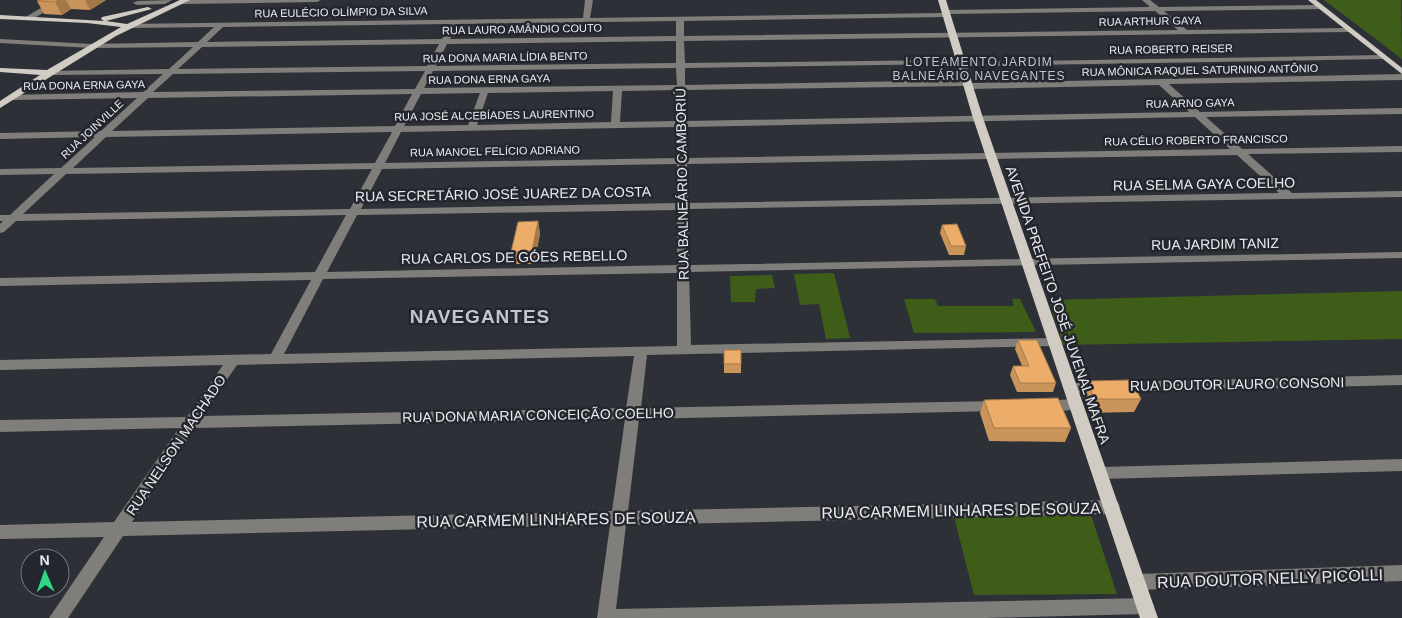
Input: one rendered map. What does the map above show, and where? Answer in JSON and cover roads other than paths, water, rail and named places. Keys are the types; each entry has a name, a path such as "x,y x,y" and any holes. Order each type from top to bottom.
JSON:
{"main road":[{"path":"1312,0 1402,72"},
{"path":"87,21 122,16 168,1"},
{"path":"0,105 92,46 127,26 183,1"},
{"name":"AVENIDA PREFEITO JOSÉ JUVENAL MAFRA","path":"944,9 978,118 1147,612"},
{"path":"0,17 87,21 127,26"},
{"path":"0,70 49,73"}],"street":[{"path":"183,1 317,0"},
{"path":"586,20 590,0"},
{"path":"1146,0 1185,32"},
{"path":"137,2 168,1"},
{"path":"28,18 54,4"},
{"name":"RUA EULÉCIO OLÍMPIO DA SILVA","path":"127,26 680,19 944,9 1320,7"},
{"name":"RUA BALNEÁRIO CAMBORIÚ","path":"680,19 684,350"},
{"path":"275,359 455,22"},
{"name":"RUA JOINVILLE","path":"0,230 221,25"},
{"name":"RUA ARTHUR GAYA","path":"952,35 1349,30"},
{"name":"RUA LAURO AMÂNDIO COUTO","path":"0,41 92,46 952,35"},
{"name":"RUA ROBERTO REISER","path":"961,63 1382,57"},
{"name":"RUA DONA MARIA LÍDIA BENTO","path":"49,73 961,63"},
{"name":"RUA MÔNICA RAQUEL SATURNINO ANTÔNIO","path":"967,84 1402,77"},
{"path":"1161,82 1289,196"},
{"name":"RUA DONA ERNA GAYA","path":"12,97 967,84"},
{"path":"615,124 618,88"},
{"path":"472,127 484,90"},
{"name":"RUA ARNO GAYA","path":"978,118 1402,111"},
{"name":"RUA JOSÉ ALCEBÍADES LAURENTINO","path":"0,134 978,118"},
{"name":"RUA CÉLIO ROBERTO FRANCISCO","path":"991,156 1402,149"},
{"name":"RUA MANOEL FELÍCIO ADRIANO","path":"0,172 991,156"},
{"name":"RUA SELMA GAYA COELHO","path":"1006,201 1402,194"},
{"name":"RUA SECRETÁRIO JOSÉ JUAREZ DA COSTA","path":"0,218 1006,201"},
{"name":"RUA JARDIM TANIZ","path":"1028,263 1402,255"},
{"name":"RUA CARLOS DE GÓES REBELLO","path":"0,282 1028,263"},
{"path":"0,365 1055,342"},
{"path":"606,618 641,351"},
{"name":"RUA NELSON MACHADO","path":"58,618 233,360"},
{"name":"RUA DOUTOR LAURO CONSONI","path":"1071,388 1402,380"},
{"path":"1031,405 1076,404"},
{"name":"RUA DONA MARIA CONCEIÇÃO COELHO","path":"0,426 1011,406"},
{"path":"1100,473 1402,465"},
{"name":"RUA CARMEM LINHARES DE SOUZA","path":"0,532 1112,507"},
{"name":"RUA DOUTOR NELLY PICOLLI","path":"1137,582 1402,573"},
{"path":"613,618 1147,612"}],"district":[{"name":"LOTEAMENTO JARDIM BALNEÁRIO NAVEGANTES","path":"979,69"},
{"name":"NAVEGANTES","path":"480,316"}]}
